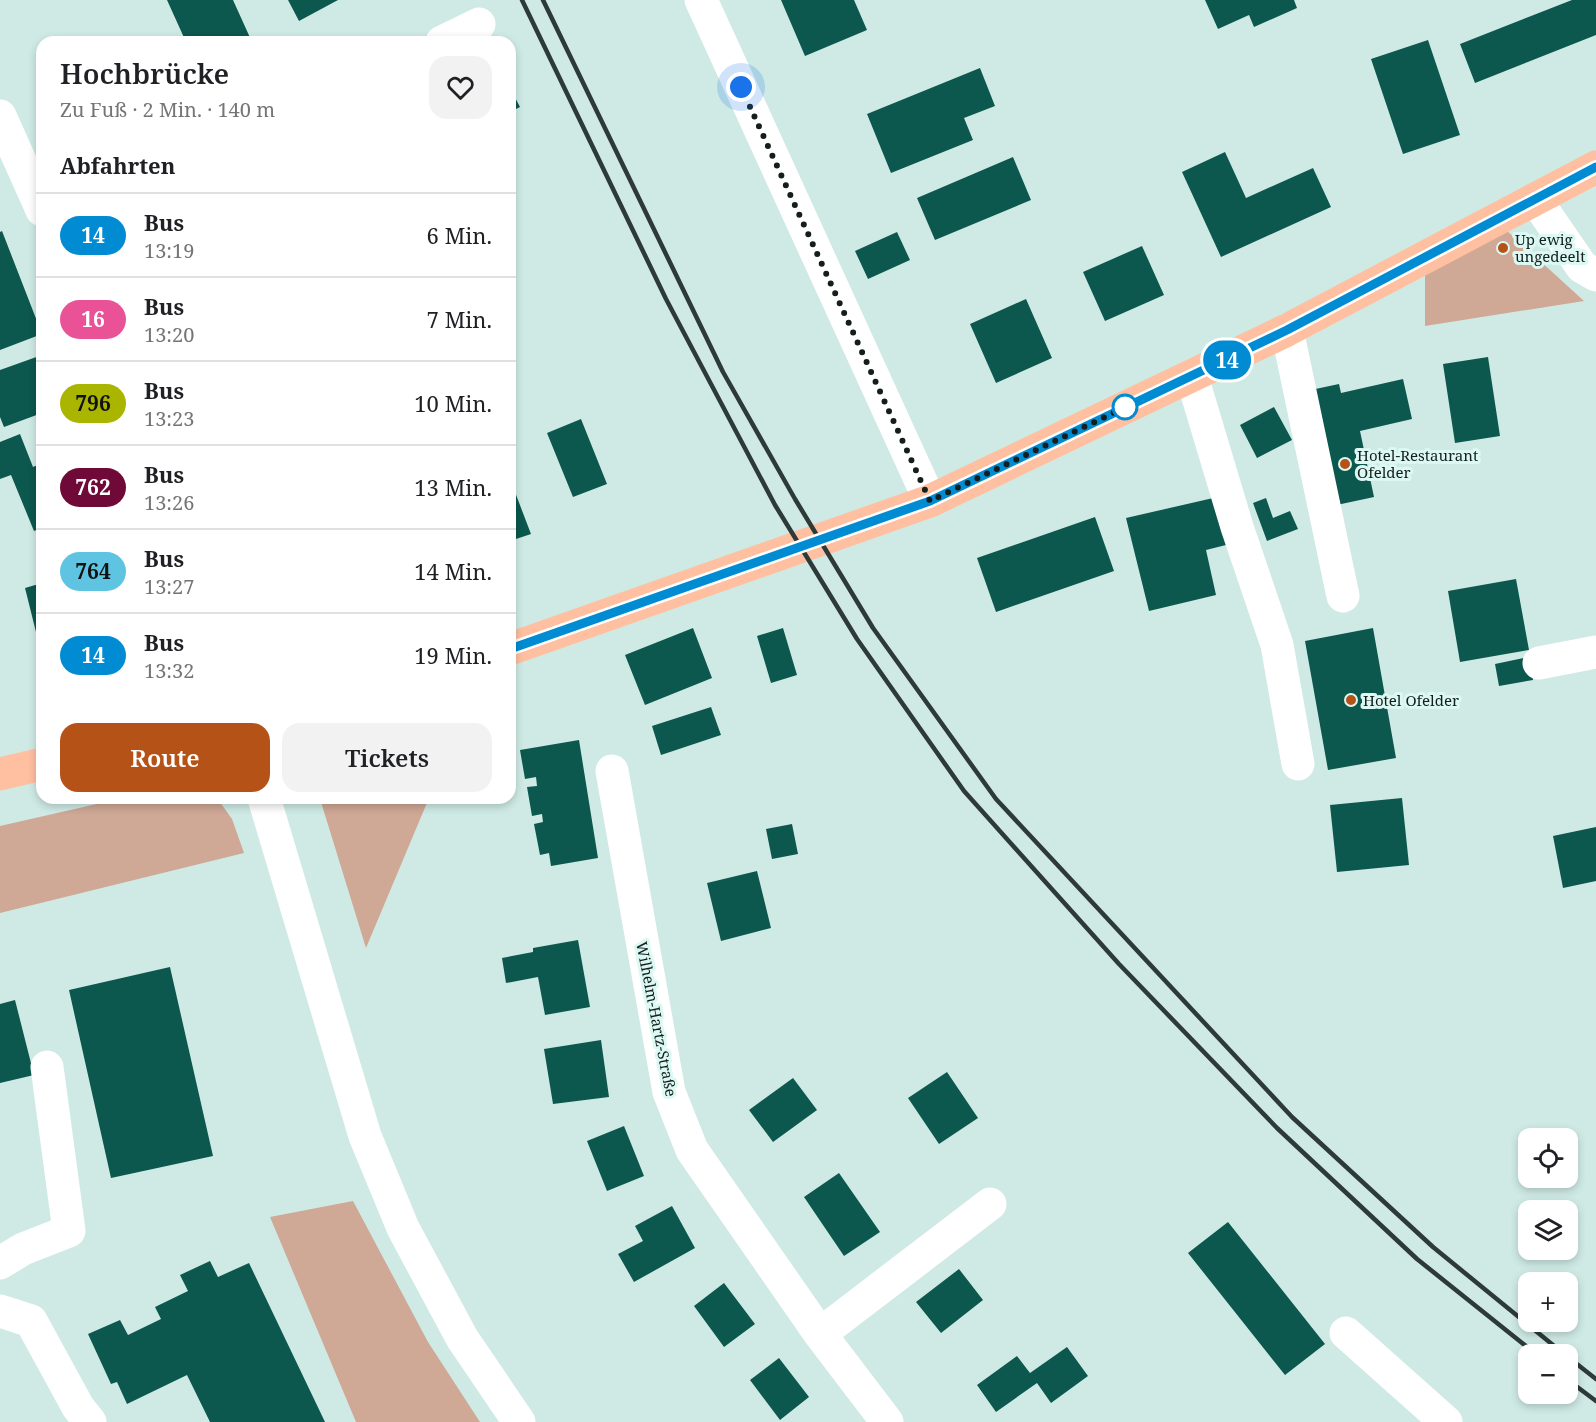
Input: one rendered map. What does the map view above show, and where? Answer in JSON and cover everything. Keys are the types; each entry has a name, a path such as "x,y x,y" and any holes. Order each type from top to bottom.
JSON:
{"main road":[{"path":"516,647 930,501 1287,330 1596,167"},
{"path":"0,774 36,765"}],"street":[{"path":"701,0 930,501"},
{"path":"454,36 479,24"},
{"path":"0,116 36,197"},
{"path":"1536,200 1582,267 1596,275"},
{"path":"1287,330 1343,596"},
{"path":"1192,377 1237,527 1277,645 1298,764"},
{"path":"1539,663 1596,652"},
{"name":"Wilhelm-Hartz-Straße","path":"612,771 669,1092 692,1150 820,1334 887,1422"},
{"path":"266,804 369,1146 403,1228 457,1328 519,1422"},
{"path":"0,1263 23,1249 69,1231 47,1067"},
{"path":"820,1334 990,1204"},
{"path":"0,1311 31,1321 78,1407 90,1422"},
{"path":"1346,1333 1446,1422"}],"shaded area":[{"path":"1505,229 1584,301 1425,326 1425,268"},
{"path":"97,804 221,804 232,819 244,853 0,913 0,826"},
{"path":"322,804 426,804 366,948"},
{"path":"353,1201 428,1342 480,1422 356,1422 270,1217"}],"building":[{"path":"167,0 233,0 249,36 183,36"},
{"path":"288,0 338,0 299,21"},
{"path":"781,0 854,0 867,30 805,56"},
{"path":"1205,0 1294,0 1297,8 1254,27 1249,15 1218,29"},
{"path":"1572,0 1596,0 1596,35 1475,83 1460,44"},
{"path":"1428,40 1460,135 1403,154 1371,59"},
{"path":"980,68 995,106 964,118 973,140 891,173 867,114"},
{"path":"1225,152 1246,198 1313,168 1331,207 1221,257 1182,172"},
{"path":"1013,157 1031,200 935,240 917,198"},
{"path":"2,231 36,319 36,336 0,350 0,232"},
{"path":"897,232 910,260 868,279 855,251"},
{"path":"1142,246 1164,295 1105,321 1083,272"},
{"path":"1026,299 1052,358 996,383 970,324"},
{"path":"36,357 36,415 4,427 0,417 0,370"},
{"path":"1488,357 1500,436 1455,443 1443,364"},
{"name":"Hotel-Restaurant Ofelder","path":"1403,379 1412,419 1360,431 1374,497 1332,506 1306,391 1339,384 1341,393"},
{"path":"1274,407 1292,440 1257,458 1240,425"},
{"path":"581,419 607,484 573,497 547,433"},
{"path":"20,434 33,467 36,466 36,530 34,531 11,475 0,479 0,442"},
{"path":"516,495 531,534 516,539"},
{"path":"1222,496 1234,543 1206,550 1216,595 1149,611 1126,518"},
{"path":"1266,498 1273,518 1290,511 1298,529 1267,541 1253,503"},
{"path":"1095,517 1114,571 996,612 977,558"},
{"path":"1516,579 1529,650 1460,662 1448,591"},
{"path":"36,585 36,632 25,588"},
{"path":"693,628 712,678 645,705 625,655"},
{"path":"783,628 797,675 771,683 757,636"},
{"name":"Hotel Ofelder","path":"1373,628 1396,758 1328,770 1305,641"},
{"path":"1529,657 1533,680 1499,686 1495,664"},
{"path":"711,707 721,735 661,755 652,726"},
{"path":"579,740 598,858 551,866 549,853 540,855 534,824 543,822 542,814 532,816 527,787 537,786 536,777 525,779 520,750"},
{"path":"1402,798 1409,865 1337,872 1330,805"},
{"path":"792,824 798,854 772,859 766,829"},
{"path":"1596,827 1596,881 1563,888 1553,836"},
{"path":"757,871 771,928 721,941 707,883"},
{"path":"578,940 590,1007 545,1015 538,977 506,983 502,958 533,952 533,948"},
{"path":"170,967 213,1156 111,1178 69,990"},
{"path":"15,1000 34,1075 0,1083 0,1004"},
{"path":"601,1040 609,1097 553,1104 544,1049"},
{"path":"947,1072 978,1118 939,1144 908,1098"},
{"path":"793,1078 817,1110 773,1142 749,1110"},
{"path":"624,1126 644,1176 607,1191 587,1141"},
{"path":"839,1173 880,1232 844,1256 804,1197"},
{"path":"672,1206 695,1248 634,1282 618,1254 643,1241 635,1226"},
{"path":"1228,1222 1325,1344 1285,1375 1188,1253"},
{"path":"210,1261 218,1277 249,1263 325,1422 210,1422 187,1375 127,1404 117,1382 111,1384 88,1334 120,1320 128,1335 161,1319 155,1307 188,1291 180,1275"},
{"path":"959,1269 983,1300 941,1333 916,1302"},
{"path":"724,1283 755,1324 724,1347 694,1306"},
{"path":"1067,1347 1088,1376 1051,1403 1037,1383 996,1412 977,1385 1017,1356 1030,1373"},
{"path":"779,1358 809,1397 780,1420 750,1380"}],"railway":[{"path":"522,0 666,299 775,505 857,639 964,791 1119,964 1277,1128 1417,1259 1523,1344"},
{"path":"543,0 723,372 795,499 873,628 996,799 1292,1117 1433,1247 1552,1344"},
{"path":"1578,1365 1596,1379"},
{"path":"1578,1388 1596,1401"}],"bus line":[{"name":"14","path":"516,647 930,501 1287,330 1596,167"}],"place":[{"name":"Up ewig ungedeelt","path":"1503,248"},
{"name":"Hotel-Restaurant Ofelder","path":"1345,464"},
{"name":"Hotel Ofelder","path":"1351,700"}],"route":[{"path":"741,87 930,501 1132,404 1125,407"}]}
